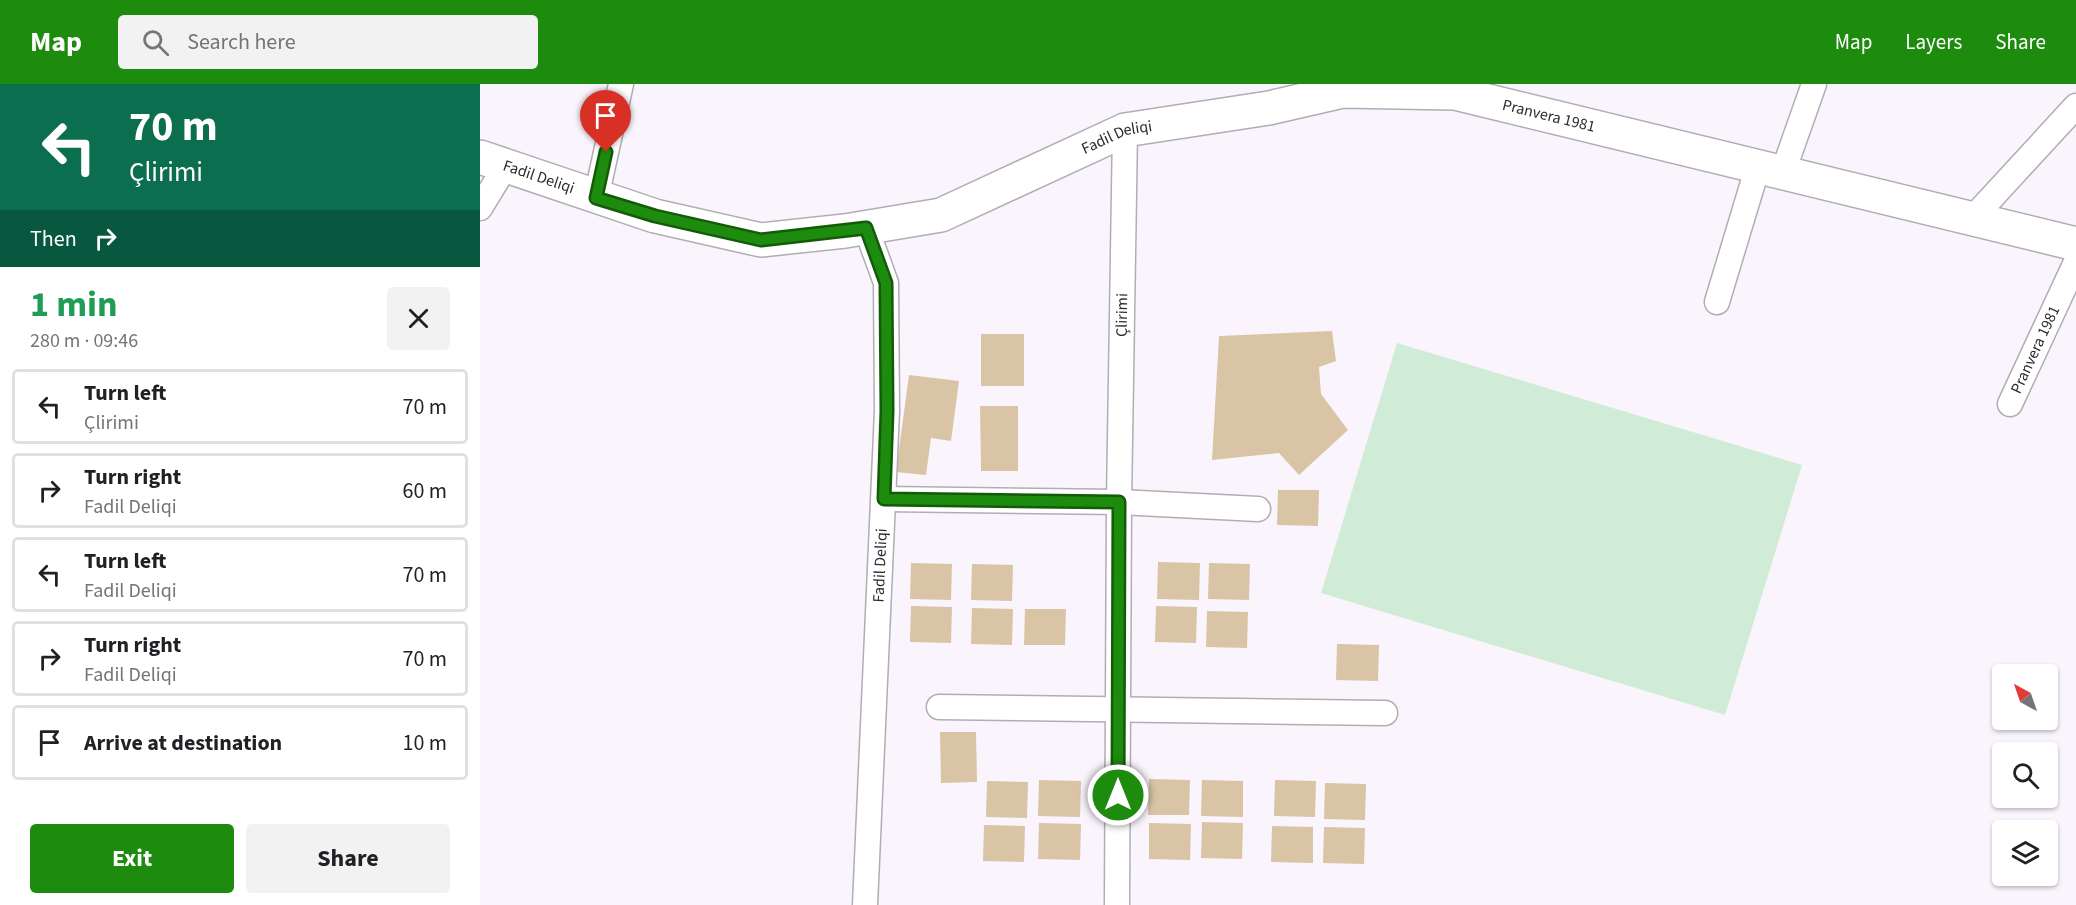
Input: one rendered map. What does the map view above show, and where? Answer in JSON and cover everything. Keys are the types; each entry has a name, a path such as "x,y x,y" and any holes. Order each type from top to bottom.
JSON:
{"main road":[{"name":"Fadil Deliqi","path":"492,162 655,216 761,240 866,228 941,215 1125,130 1269,108 1343,87"},
{"name":"Pranvera 1981","path":"1343,87 1455,93 2076,244"}],"street":[{"name":"Fadil Deliqi","path":"596,198 621,84"},
{"path":"1717,302 1770,169 1814,84"},
{"path":"1972,219 2076,106"},
{"name":"Çlirimi","path":"1117,905 1119,502 1125,130"},
{"path":"480,208 492,162"},
{"name":"Fadil Deliqi","path":"865,905 887,411 886,283 866,228"},
{"name":"Pranvera 1981","path":"2010,404 2076,262"},
{"path":"884,499 1119,502 1258,510"},
{"path":"939,707 1385,713"}],"green space":[{"path":"1397,343 1802,465 1725,715 1321,593"}],"building":[{"path":"1332,331 1336,361 1319,367 1321,394 1348,430 1299,475 1279,453 1212,460 1219,336"},
{"path":"981,334 1024,334 1024,386 981,386"},
{"path":"909,375 959,381 951,441 931,438 926,475 896,472"},
{"path":"980,406 1018,406 1018,471 981,471"},
{"path":"1278,490 1319,490 1318,526 1277,525"},
{"path":"1158,562 1200,563 1199,600 1157,599"},
{"path":"911,563 952,564 951,600 910,599"},
{"path":"1209,563 1250,564 1249,600 1208,599"},
{"path":"972,564 1013,565 1012,601 971,600"},
{"path":"911,606 952,607 951,643 910,642"},
{"path":"1156,606 1197,607 1196,643 1155,642"},
{"path":"972,608 1013,609 1012,645 971,644"},
{"path":"1025,609 1066,609 1065,645 1024,645"},
{"path":"1207,611 1248,612 1247,648 1206,647"},
{"path":"1337,644 1379,645 1378,681 1336,680"},
{"path":"940,732 976,732 977,782 941,783"},
{"path":"1149,779 1190,780 1189,815 1148,815"},
{"path":"1039,780 1081,781 1080,817 1038,816"},
{"path":"1202,780 1243,781 1243,817 1201,816"},
{"path":"1275,780 1316,781 1315,817 1274,816"},
{"path":"987,781 1028,782 1027,818 986,817"},
{"path":"1325,783 1366,784 1365,820 1324,819"},
{"path":"1202,822 1243,823 1242,859 1201,858"},
{"path":"1039,823 1081,824 1080,860 1038,859"},
{"path":"1149,823 1191,824 1190,860 1149,859"},
{"path":"984,825 1025,826 1024,862 983,861"},
{"path":"1272,826 1313,827 1313,863 1271,862"},
{"path":"1324,827 1365,828 1364,864 1323,863"}],"route":[{"path":"606,152 596,198 655,216 761,240 866,228 886,283 887,411 884,499 1119,502 1118,795"}]}
